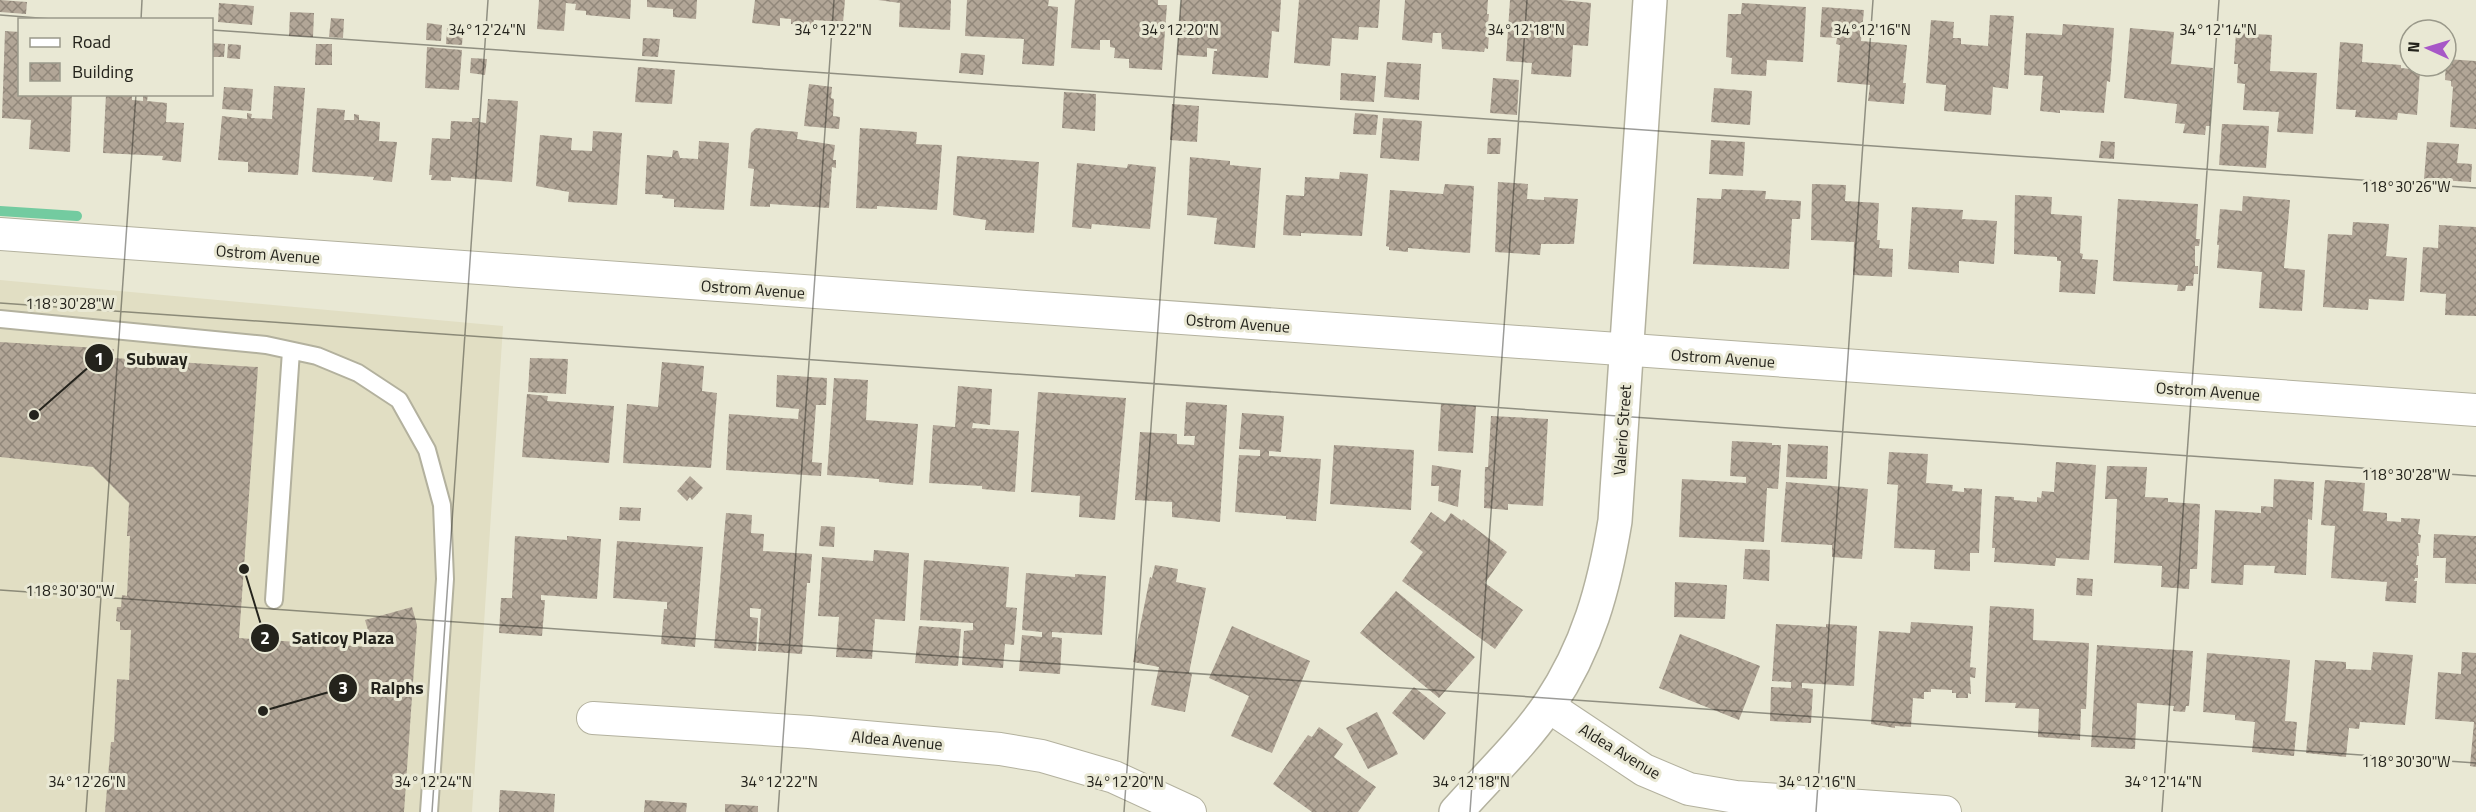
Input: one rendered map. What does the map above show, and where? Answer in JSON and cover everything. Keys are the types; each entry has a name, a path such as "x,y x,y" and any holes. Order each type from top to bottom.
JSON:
{"street":[{"name":"Valerio Street","path":"1456,812 1548,706 1569,672 1587,634 1599,600 1608,563 1616,521 1650,0"},
{"name":"Ostrom Avenue","path":"0,234 2476,410"},
{"name":"Aldea Avenue","path":"1548,706 1644,770 1689,789 1736,797 1945,812"},
{"name":"Aldea Avenue","path":"593,718 820,733 1042,756 1113,777 1190,812"}],"lane":[{"path":"0,319 266,345 317,356 358,373 399,400 428,450 442,505 445,579 429,812"},
{"path":"274,600 291,351"}],"shaded area":[{"path":"0,280 503,326 472,812 0,812"}],"building":[{"path":"0,0 27,2 26,14 0,12"},
{"path":"539,0 631,0 630,19 586,15 586,11 575,10 576,4 566,3 564,31 537,29"},
{"path":"647,0 697,0 696,19 673,17 673,9 647,7"},
{"path":"755,0 845,0 843,22 814,20 813,25 791,24 791,19 780,18 780,26 752,23"},
{"path":"878,0 951,0 950,30 899,27 900,3"},
{"path":"967,0 1049,0 1048,6 1058,7 1054,66 1022,64 1024,39 965,36"},
{"path":"1075,0 1158,0 1158,5 1167,5 1162,70 1129,68 1129,59 1114,58 1115,48 1110,47 1110,40 1100,40 1100,50 1071,48"},
{"path":"1181,0 1281,0 1279,32 1272,31 1268,78 1212,74 1214,51 1217,49 1207,48 1207,57 1177,55"},
{"path":"1299,0 1380,0 1378,28 1359,27 1358,40 1332,38 1330,66 1294,63"},
{"path":"1405,0 1488,0 1488,23 1491,23 1490,31 1486,31 1489,34 1488,49 1485,48 1484,52 1442,49 1441,33 1433,33 1432,43 1402,40"},
{"path":"1510,0 1562,0 1591,3 1588,46 1573,45 1571,77 1531,74 1532,63 1506,61"},
{"path":"219,3 254,6 252,25 218,22"},
{"path":"1742,3 1806,7 1803,62 1767,60 1766,76 1731,74 1732,58 1726,57 1728,14 1741,14"},
{"path":"1822,7 1864,10 1861,41 1907,45 1903,83 1906,83 1904,104 1868,101 1870,85 1837,82 1840,45 1836,44 1837,38 1820,37"},
{"path":"290,12 314,13 313,37 289,36"},
{"path":"1990,15 2014,16 2008,89 1993,87 1991,115 1944,111 1946,85 1926,83 1931,20 1954,22 1953,38 1961,38 1961,44 1988,46"},
{"path":"331,18 344,19 343,38 329,37"},
{"path":"427,23 442,25 441,41 426,40"},
{"path":"2063,24 2114,28 2110,82 2107,81 2104,113 2040,111 2043,76 2024,75 2026,33 2062,35"},
{"path":"447,28 463,29 462,45 446,44"},
{"path":"2130,28 2174,32 2171,64 2213,68 2210,126 2206,126 2205,135 2183,133 2185,124 2175,123 2177,104 2124,98"},
{"path":"5,31 18,32 18,96 72,96 70,152 29,149 31,120 2,118"},
{"path":"2236,33 2272,35 2270,71 2317,73 2313,134 2277,132 2279,112 2243,110 2245,84 2237,83 2238,64 2234,64"},
{"path":"643,38 660,39 658,57 642,56"},
{"path":"2340,42 2363,44 2362,62 2398,65 2398,78 2419,78 2417,115 2398,113 2397,120 2355,117 2356,110 2336,109"},
{"path":"213,43 225,44 224,57 213,57"},
{"path":"228,44 241,45 240,59 227,58"},
{"path":"316,44 332,44 332,65 315,65"},
{"path":"427,47 462,50 459,90 425,88"},
{"path":"961,53 985,55 983,75 959,73"},
{"path":"471,58 487,59 485,75 470,73"},
{"path":"2458,60 2476,61 2476,129 2450,127 2453,87 2451,81 2445,80 2445,78 2458,78"},
{"path":"1387,62 1421,64 1419,100 1384,97"},
{"path":"638,67 675,70 672,104 635,102"},
{"path":"1341,73 1376,76 1374,102 1340,100"},
{"path":"1493,78 1519,80 1517,115 1490,113"},
{"path":"809,84 832,87 833,116 840,117 839,129 804,126"},
{"path":"274,86 305,88 298,175 248,172 248,162 218,160 222,116 247,119 247,113 252,114 251,118 272,119"},
{"path":"224,87 253,89 251,111 222,109"},
{"path":"1714,88 1752,91 1750,125 1711,122"},
{"path":"1064,92 1096,94 1095,131 1062,128"},
{"path":"106,96 132,96 132,100 143,101 143,96 148,96 147,101 167,103 166,122 184,123 181,162 162,160 163,156 103,153"},
{"path":"488,99 518,101 512,182 451,177 451,181 431,180 432,175 429,175 432,138 450,139 451,121 472,122 472,118 479,118 479,122 486,123"},
{"path":"1172,104 1199,106 1197,142 1170,140"},
{"path":"317,108 345,110 344,120 354,120 354,114 359,115 359,120 380,122 379,141 397,142 392,182 373,180 374,177 312,172"},
{"path":"1355,113 1378,115 1376,135 1353,134"},
{"path":"1383,118 1422,121 1419,161 1380,158"},
{"path":"2222,124 2269,126 2266,168 2219,165"},
{"path":"756,128 798,132 797,139 835,145 833,160 836,160 836,168 832,167 829,208 770,204 770,207 750,206 754,169 748,168 751,133"},
{"path":"860,128 917,132 916,144 942,145 937,210 877,206 877,209 856,208"},
{"path":"593,131 622,133 617,205 568,202 569,192 536,186 540,135 572,138 571,150 592,151"},
{"path":"1488,138 1501,138 1500,154 1487,154"},
{"path":"1711,140 1745,142 1743,176 1709,174"},
{"path":"699,141 729,143 724,210 674,207 674,199 662,198 663,195 645,194 647,155 672,157 673,150 678,151 680,158 698,159"},
{"path":"2101,141 2115,142 2114,159 2099,158"},
{"path":"2427,142 2459,144 2457,163 2472,164 2471,182 2424,179"},
{"path":"957,156 1039,162 1034,233 985,230 986,220 953,215"},
{"path":"1190,157 1230,161 1230,165 1261,168 1255,248 1214,244 1217,218 1187,215"},
{"path":"1077,163 1127,168 1128,164 1156,167 1150,229 1092,224 1091,229 1072,227"},
{"path":"1340,172 1368,174 1362,236 1301,233 1301,236 1283,235 1286,195 1304,196 1305,177 1339,179"},
{"path":"1498,182 1528,184 1527,199 1544,200 1544,197 1578,199 1574,244 1541,244 1540,255 1495,252"},
{"path":"1445,184 1474,186 1470,253 1408,248 1408,252 1389,250 1386,246 1390,190 1443,194"},
{"path":"1812,184 1846,185 1845,201 1879,203 1877,240 1880,240 1879,248 1893,249 1892,277 1853,275 1854,242 1811,240"},
{"path":"1722,189 1766,191 1765,199 1801,201 1800,219 1792,219 1789,269 1693,264 1697,198 1721,199"},
{"path":"2015,195 2052,197 2051,214 2082,216 2080,253 2083,254 2082,259 2098,260 2095,294 2059,292 2061,261 2057,261 2057,257 2014,254"},
{"path":"2243,196 2290,200 2284,268 2305,270 2302,311 2259,308 2262,272 2217,268 2220,209 2242,211"},
{"path":"2118,199 2198,204 2196,239 2200,239 2199,246 2195,246 2195,266 2198,266 2198,274 2194,274 2193,286 2186,286 2185,291 2177,291 2178,285 2113,281"},
{"path":"1912,207 1963,210 1962,219 1997,221 1994,264 1959,261 1959,273 1908,269"},
{"path":"2353,222 2389,224 2386,256 2407,258 2404,301 2369,299 2368,310 2323,307 2328,234 2352,235"},
{"path":"2439,225 2476,227 2476,316 2445,315 2446,294 2420,292 2423,247 2438,248"},
{"path":"0,342 114,349 113,358 258,367 239,638 369,647 370,637 365,620 412,607 417,625 404,812 105,812 111,742 114,742 117,679 129,680 131,630 120,630 120,622 116,621 117,607 121,607 122,595 127,596 129,503 93,467 0,457"},
{"path":"530,358 568,359 566,394 528,392"},
{"path":"662,362 704,366 702,391 717,393 711,468 623,463 627,404 658,407"},
{"path":"777,375 827,378 826,405 816,405 812,462 822,463 821,476 726,470 729,414 798,419 799,409 776,407"},
{"path":"834,378 868,380 866,420 918,424 913,485 879,482 879,479 827,475"},
{"path":"958,386 992,389 990,425 973,423 972,428 1019,431 1015,492 982,489 982,486 929,483 933,425 955,427"},
{"path":"1038,392 1126,398 1115,520 1079,517 1080,496 1031,492"},
{"path":"527,394 548,396 547,401 614,406 609,463 522,457"},
{"path":"1186,402 1227,405 1220,522 1172,517 1172,502 1135,500 1140,432 1177,434 1177,444 1194,445 1195,436 1184,436"},
{"path":"1441,404 1476,406 1473,453 1438,451"},
{"path":"1242,413 1284,416 1281,452 1269,451 1269,456 1321,459 1316,521 1235,512 1239,455 1260,456 1260,450 1239,449"},
{"path":"1491,416 1548,419 1543,506 1508,504 1508,510 1484,508 1485,467 1488,467"},
{"path":"1732,441 1781,445 1778,489 1767,488 1764,542 1679,537 1682,479 1746,483 1746,477 1730,476"},
{"path":"1788,444 1828,446 1827,479 1786,477"},
{"path":"1334,445 1414,450 1411,510 1330,504"},
{"path":"1889,452 1928,454 1926,483 1953,485 1952,491 1964,492 1964,488 1982,489 1979,553 1970,553 1970,571 1934,569 1935,550 1894,548 1898,485 1887,484"},
{"path":"2056,462 2096,465 2089,560 2056,558 2055,566 1994,562 1995,548 1992,548 1995,496 2037,502 2037,497 2041,498 2042,491 2054,492"},
{"path":"1432,465 1461,470 1458,507 1438,501 1439,486 1431,486"},
{"path":"2107,466 2147,467 2145,497 2168,498 2168,502 2200,504 2197,569 2190,569 2189,589 2161,587 2162,566 2114,563 2117,499 2105,499"},
{"path":"690,476 703,488 692,500 690,497 687,501 677,491"},
{"path":"2274,479 2314,482 2312,520 2308,519 2306,575 2274,573 2275,566 2244,565 2243,585 2211,583 2215,510 2261,513 2261,506 2273,507"},
{"path":"2325,480 2365,483 2363,511 2387,513 2387,521 2401,522 2401,518 2420,519 2418,534 2421,535 2416,565 2418,565 2418,578 2414,581 2417,581 2416,603 2385,601 2387,582 2331,578 2335,526 2321,525"},
{"path":"1786,482 1868,489 1862,559 1832,557 1832,545 1781,542"},
{"path":"620,507 641,508 640,521 619,520"},
{"path":"1431,512 1445,522 1451,513 1462,521 1463,519 1507,552 1485,583 1523,610 1495,649 1402,581 1423,552 1410,542"},
{"path":"726,513 752,515 751,533 764,534 763,551 812,554 810,583 807,583 802,654 758,651 761,609 750,608 750,617 758,618 756,651 714,648"},
{"path":"821,526 835,527 834,547 819,546"},
{"path":"2434,534 2476,536 2476,584 2445,583 2446,558 2433,558"},
{"path":"515,536 567,540 567,536 601,539 597,599 541,595 541,600 545,600 542,636 499,633 501,598 512,598"},
{"path":"617,541 703,547 695,647 661,644 664,609 667,609 667,602 613,598"},
{"path":"1745,549 1770,550 1769,581 1743,579"},
{"path":"874,550 909,553 905,621 875,619 872,659 836,657 839,617 818,616 822,557 873,561"},
{"path":"924,560 1009,567 1006,607 1017,608 1014,645 1005,644 1003,668 962,665 964,631 973,630 973,623 920,620"},
{"path":"1155,565 1178,569 1176,582 1206,588 1189,673 1192,674 1185,712 1151,705 1159,667 1133,662 1150,577 1152,578"},
{"path":"1026,573 1075,577 1075,574 1106,576 1102,635 1052,632 1052,637 1062,638 1060,674 1019,671 1022,635 1042,637 1042,632 1022,630"},
{"path":"2077,578 2093,579 2092,596 2076,595"},
{"path":"1675,582 1727,585 1725,619 1674,617"},
{"path":"1396,591 1475,657 1439,698 1360,633"},
{"path":"1990,606 2034,609 2033,640 2089,643 2086,709 2081,709 2080,740 2038,737 2039,709 2015,708 2016,703 1985,702"},
{"path":"1911,622 1973,626 1970,667 1976,668 1975,678 1970,677 1971,694 1968,693 1968,698 1956,698 1956,693 1952,693 1952,690 1931,689 1931,692 1924,692 1924,699 1913,698 1911,727 1895,726 1895,728 1871,724 1879,631 1910,633"},
{"path":"1776,624 1857,626 1854,686 1802,683 1802,688 1813,689 1811,723 1770,721 1771,687 1791,688 1791,682 1772,681"},
{"path":"919,626 961,629 958,666 915,663"},
{"path":"1232,626 1310,661 1272,753 1231,736 1249,696 1209,678"},
{"path":"1680,634 1760,666 1739,720 1659,688"},
{"path":"2097,645 2193,651 2189,706 2186,706 2185,712 2173,711 2174,706 2137,703 2135,749 2091,747"},
{"path":"2373,652 2413,655 2405,725 2360,722 2359,729 2349,728 2346,757 2306,753 2315,660 2346,662 2346,669 2371,670"},
{"path":"2462,652 2476,653 2476,767 2470,766 2474,722 2435,719 2438,672 2461,674"},
{"path":"2207,653 2290,660 2285,721 2297,722 2294,756 2252,752 2255,722 2235,720 2235,715 2203,712"},
{"path":"1414,687 1446,713 1424,740 1392,713"},
{"path":"1377,712 1398,754 1368,769 1346,728"},
{"path":"1319,727 1343,744 1334,757 1376,787 1358,812 1312,812 1273,784 1308,735 1312,737"},
{"path":"500,790 555,794 554,812 499,812"},
{"path":"645,800 687,803 686,812 644,812"},
{"path":"725,804 758,806 758,812 725,812"}],"waterway":[{"path":"0,211 77,216"}],"place":[{"name":"Subway","path":"34,415"},
{"name":"Saticoy Plaza","path":"244,569"},
{"name":"Ralphs","path":"263,711"}]}
